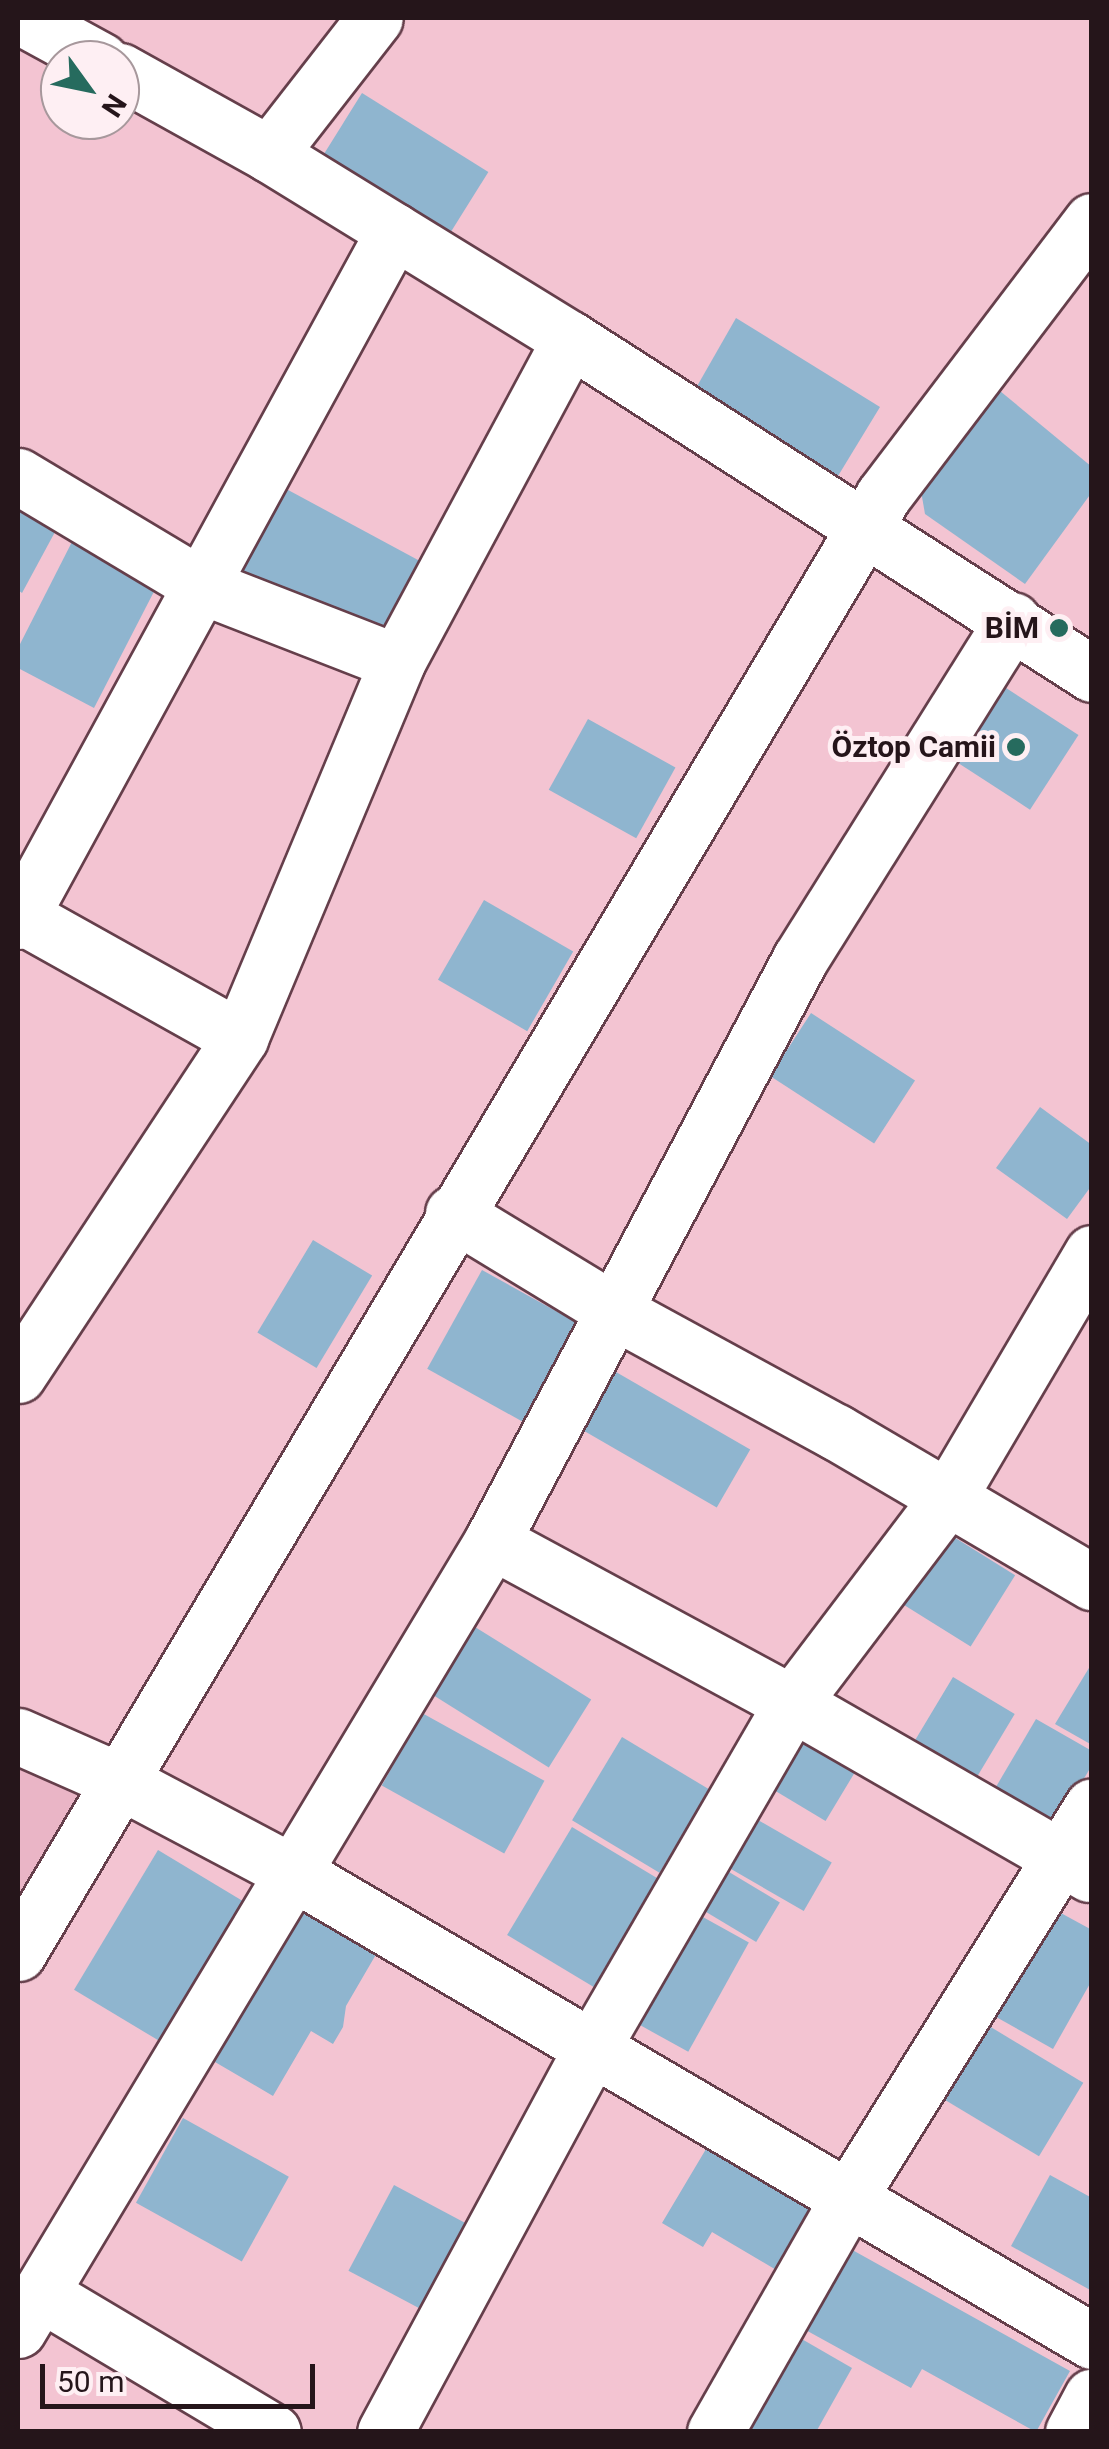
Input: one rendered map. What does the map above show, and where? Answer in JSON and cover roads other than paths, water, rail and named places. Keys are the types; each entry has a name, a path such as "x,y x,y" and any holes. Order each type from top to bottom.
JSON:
{"street":[{"path":"23,18 63,40"},
{"path":"269,154 375,18"},
{"path":"140,82 269,154 570,339 1092,674"},
{"path":"18,1953 453,1213 883,496 1092,221"},
{"path":"240,1038 18,917 394,231"},
{"path":"18,1375 240,1038 397,662 570,339"},
{"path":"18,476 202,586 397,662"},
{"path":"273,2432 29,2312 492,1541 800,959 1013,620"},
{"path":"453,1213 614,1311 948,1496 1092,1582"},
{"path":"386,2432 592,2048 792,1703 948,1496 1092,1253"},
{"path":"492,1541 792,1703 1076,1866"},
{"path":"18,1736 120,1781 294,1873 1092,2341"},
{"path":"715,2432 849,2197 1076,1866 1092,1806"},
{"path":"1073,2432 1092,2397"}],"place":[{"name":"BİM","path":"1059,628"},
{"name":"Öztop Camii","path":"1016,747"}]}
